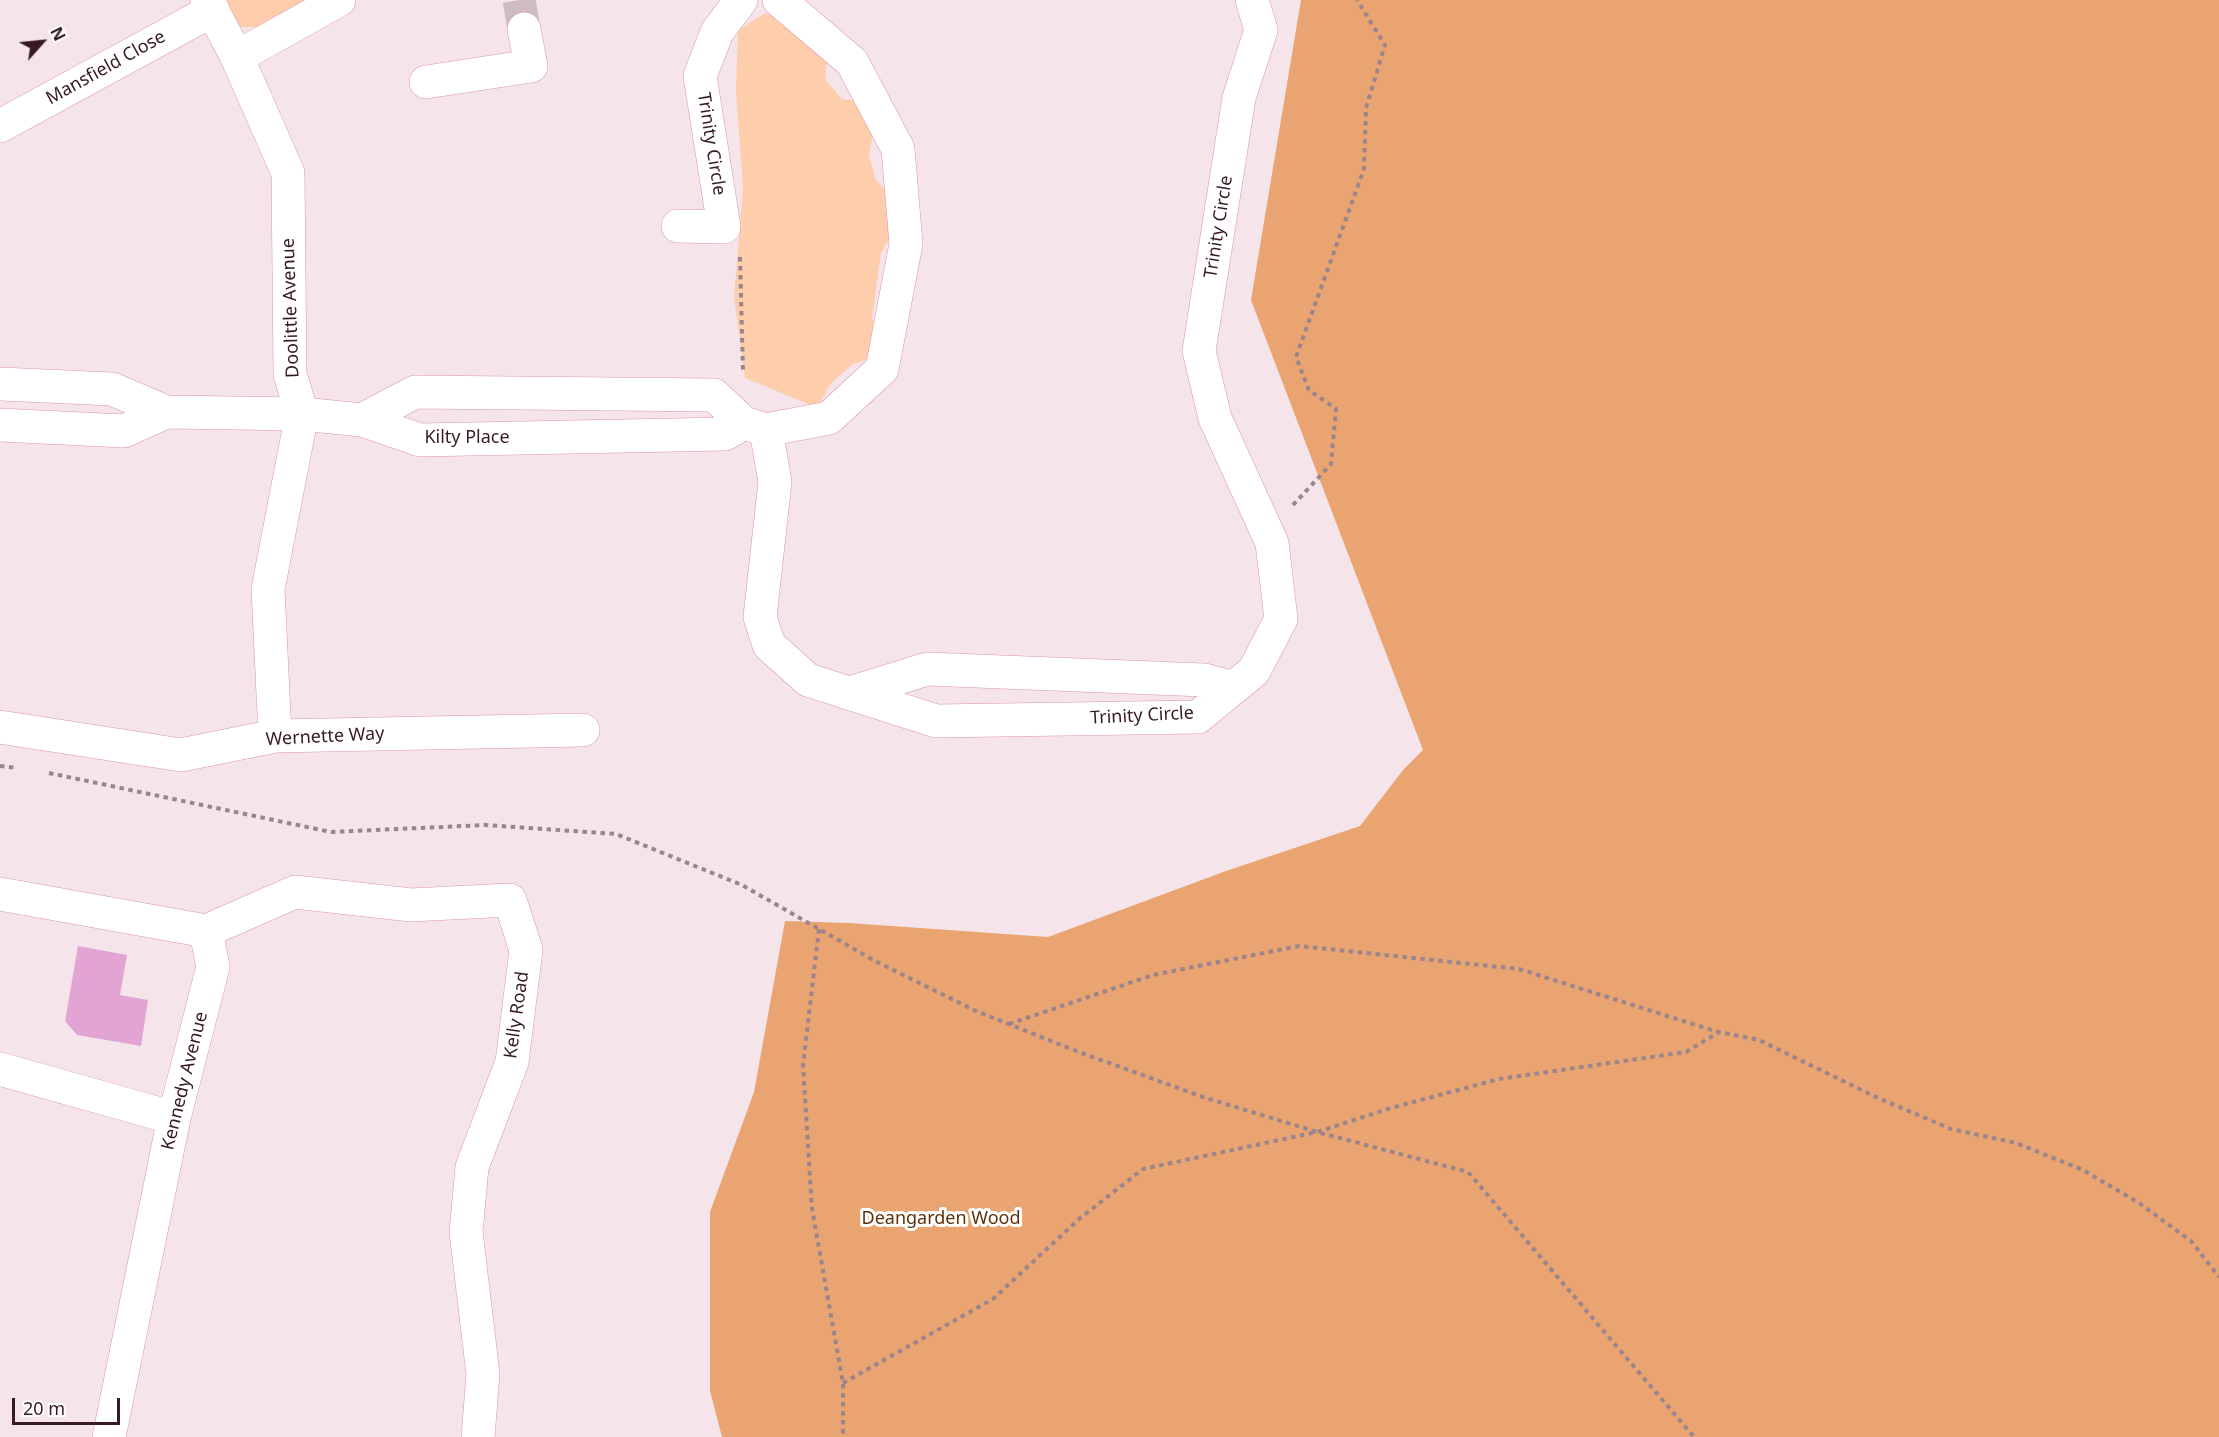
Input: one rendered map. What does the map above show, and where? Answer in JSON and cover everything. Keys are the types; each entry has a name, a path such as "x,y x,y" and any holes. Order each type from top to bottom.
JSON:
{"street":[{"path":"237,57 339,0"},
{"name":"Trinity Circle","path":"724,227 700,76 717,32 741,0"},
{"name":"Kilty Place","path":"0,425 124,431 166,412 302,414 362,420 420,440 725,434 755,426 829,418 882,369 906,244 898,149 852,62 779,0"},
{"name":"Trinity Circle","path":"755,426 776,482 760,618 769,645 808,680 936,721 1150,718 1198,717 1254,671 1281,619 1272,543 1215,418 1199,351 1239,98 1261,30 1252,0"},
{"name":"Doolittle Avenue","path":"210,5 237,57 288,173 290,374 302,414 268,589 275,736"},
{"name":"Mansfield Close","path":"0,126 210,5"},
{"path":"426,82 531,66 524,29"},
{"path":"678,226 724,227"},
{"path":"0,384 112,389 166,412"},
{"path":"362,420 415,392 714,395 755,426"},
{"path":"850,693 927,669 1204,680 1233,688"},
{"name":"Wernette Way","path":"0,727 181,755 275,736 582,730"},
{"name":"Kelly Road","path":"206,931 295,892 411,905 510,900 526,950 512,1062 472,1167 466,1232 483,1374 478,1437"},
{"path":"0,894 206,931"},
{"name":"Kennedy Avenue","path":"108,1437 174,1118 213,967 206,931"},
{"path":"0,1069 174,1118"}],"path":[{"path":"1272,543 1292,506 1331,464 1336,409 1309,390 1296,357 1364,169 1366,108 1386,45 1357,0"},
{"path":"724,227 740,257 755,426"},
{"path":"0,766 20,768"},
{"path":"41,771 331,832 486,825 616,834 742,885 875,961 976,1011 1079,1052 1203,1097 1317,1132 1468,1172 1694,1437"},
{"path":"819,929 803,1065 812,1209 843,1383 843,1437"},
{"path":"1009,1024 1153,975 1299,946 1519,969 1719,1032 1759,1040 1878,1098 1951,1129 2016,1143 2084,1170 2139,1203 2191,1241 2219,1277"},
{"path":"843,1383 993,1299 1079,1219 1143,1169 1317,1132 1391,1108 1499,1079 1686,1052 1719,1032"}],"shaded area":[{"path":"224,0 305,0 284,12 266,27 237,27"},
{"path":"765,13 781,16 827,63 825,79 842,99 857,101 874,126 869,156 876,180 895,201 897,227 881,253 872,318 879,334 876,357 853,364 831,383 821,401 813,406 745,378 734,297 743,189 736,90 738,30"}],"green space":[{"name":"Deangarden Wood","path":"1301,0 2219,0 2219,1437 722,1437 710,1391 710,1212 754,1092 785,921 849,923 1048,937 1226,871 1360,826 1403,770 1423,750 1251,300"}],"building":[{"path":"78,946 127,955 120,995 148,1000 141,1046 77,1035 65,1021"}],"tunnel":[{"path":"519,0 524,29"}]}
